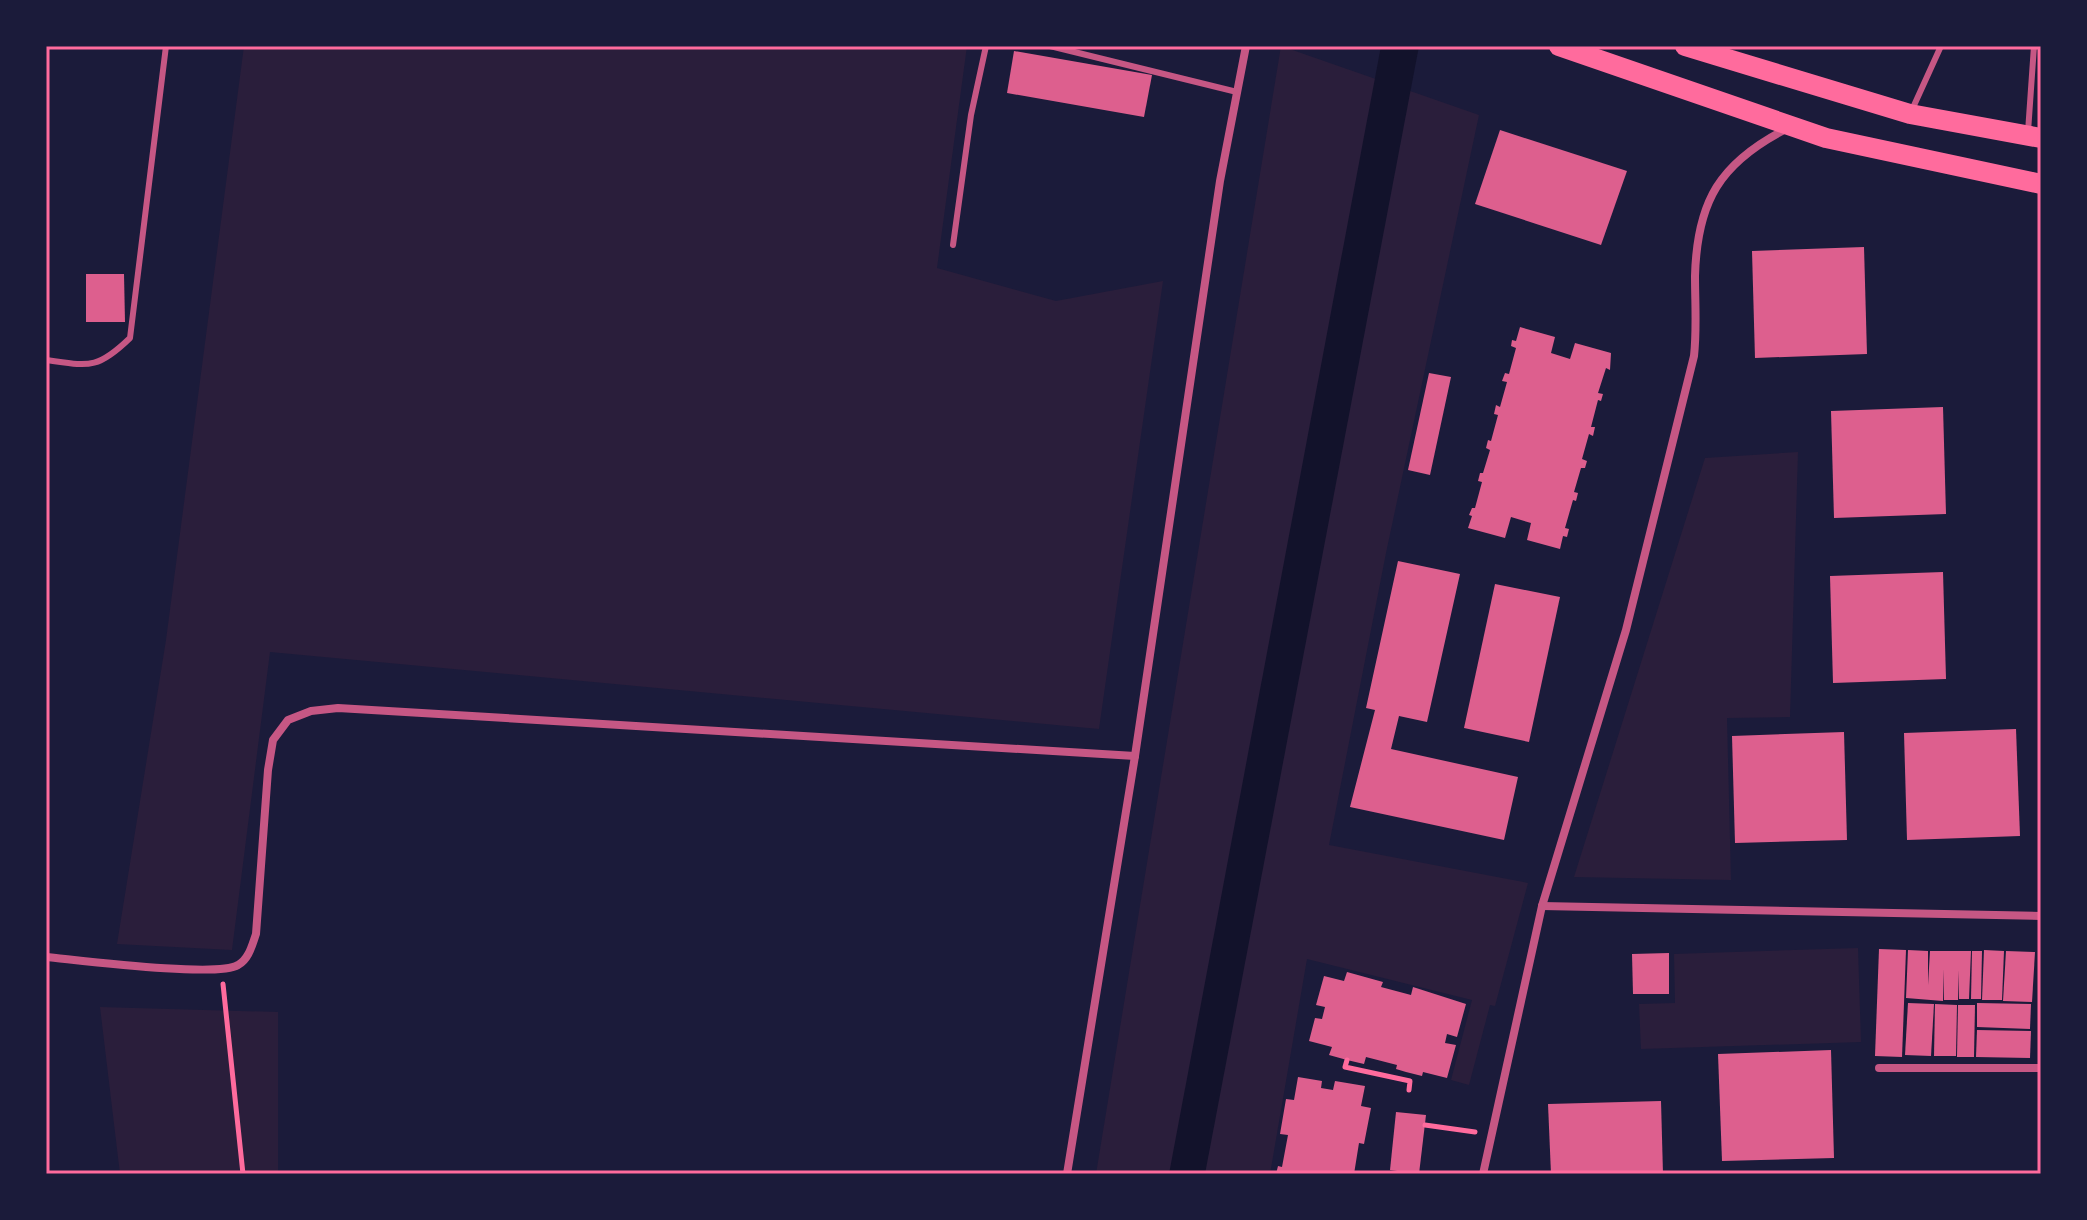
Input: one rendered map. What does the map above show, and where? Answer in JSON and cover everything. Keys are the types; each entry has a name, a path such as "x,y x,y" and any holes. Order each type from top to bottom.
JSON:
{"main road":[{"path":"1559,46 1790,127 1862,147 2041,184"},
{"path":"1685,46 1910,114 2034,136"}],"street":[{"path":"1067,1174 1135,756 1220,181 1246,46"},
{"path":"1483,1174 1542,906 1626,630 1694,356 1698,328 1695,278 1697,238 1712,191 1735,161 1759,143 1790,127"},
{"path":"46,957 195,970 222,970 238,965 250,953 256,934 273,740 288,720 311,711 338,708 1135,756"},
{"path":"1542,906 2041,916"},
{"path":"1879,1068 2041,1068"}],"lane":[{"path":"46,360 84,365 110,357 130,338 166,46"},
{"path":"953,245 971,115 986,46"},
{"path":"1050,46 1237,92"},
{"path":"1910,114 1941,46"},
{"path":"2034,46 2034,136"}],"path":[{"path":"222,970 243,1174"},
{"path":"1347,1060 1345,1067 1410,1081 1409,1090"},
{"path":"1405,1079 1406,1072"},
{"path":"1425,1125 1491,1135"}],"shaded area":[{"path":"244,46 967,46 937,268 1056,301 1163,281 1099,729 270,652 232,950 117,944 166,640"},
{"path":"1281,46 1479,115 1386,553 1329,845 1528,883 1495,1006 1490,1005 1469,1085 1451,1080 1472,1000 1307,959 1270,1174 1096,1174"},
{"path":"1381,46 1419,46 1205,1174 1169,1174"},
{"path":"1798,452 1790,717 1727,718 1731,880 1574,877 1705,458"},
{"path":"1858,948 1861,1042 1641,1049 1639,1004 1675,1003 1674,954"},
{"path":"100,1007 278,1012 278,1174 120,1174"}],"building":[{"path":"1014,51 1152,75 1144,117 1007,93"},
{"path":"1500,130 1627,171 1601,245 1475,204"},
{"path":"1864,247 1867,354 1755,358 1752,251"},
{"path":"86,274 124,274 125,322 86,322"},
{"path":"1520,327 1555,337 1551,353 1570,359 1575,343 1611,353 1610,370 1606,368 1598,393 1603,394 1601,401 1598,400 1591,427 1595,427 1593,436 1589,434 1582,459 1587,461 1585,468 1581,468 1574,492 1578,493 1576,501 1573,500 1565,528 1569,529 1567,537 1563,536 1560,549 1527,540 1531,523 1511,517 1505,538 1468,528 1472,516 1469,515 1475,508 1482,482 1478,481 1480,473 1483,473 1490,450 1486,448 1488,440 1491,441 1498,415 1494,414 1496,405 1500,407 1507,382 1502,381 1505,373 1509,374 1516,348 1511,346 1512,340 1516,341"},
{"path":"1429,373 1451,377 1430,475 1408,470"},
{"path":"1943,407 1946,514 1834,518 1831,411"},
{"path":"1398,561 1460,574 1427,722 1399,716 1391,749 1518,777 1504,840 1350,807 1375,710 1366,708"},
{"path":"1943,572 1946,679 1833,683 1830,576"},
{"path":"1495,584 1560,597 1529,742 1464,728"},
{"path":"2016,729 2020,836 1907,840 1904,733"},
{"path":"1844,732 1847,840 1735,843 1732,736"},
{"path":"1879,949 1906,950 1902,1057 1875,1056"},
{"path":"1908,950 1928,951 1928,985 1930,951 1971,951 1969,999 1959,999 1959,970 1958,1000 1944,1000 1944,969 1943,1001 1906,998"},
{"path":"1984,950 2004,951 2002,1000 1982,1000"},
{"path":"1972,951 1982,951 1981,999 1971,999"},
{"path":"2006,951 2035,952 2032,1002 2003,1001"},
{"path":"1669,953 1669,994 1633,994 1632,954"},
{"path":"1347,972 1383,982 1381,987 1411,995 1413,987 1466,1004 1457,1037 1447,1034 1445,1043 1456,1045 1447,1078 1423,1072 1422,1076 1406,1072 1396,1069 1397,1065 1366,1057 1364,1064 1347,1060 1329,1055 1332,1047 1309,1041 1315,1018 1322,1019 1325,1007 1316,1005 1324,976 1344,981"},
{"path":"1908,1003 1934,1004 1931,1056 1905,1055"},
{"path":"1977,1003 2031,1004 2030,1029 1977,1027"},
{"path":"1935,1004 1957,1005 1956,1056 1934,1056"},
{"path":"1958,1005 1975,1005 1974,1057 1957,1057"},
{"path":"1977,1030 2031,1031 2030,1058 1976,1057"},
{"path":"1831,1050 1834,1158 1722,1161 1718,1054"},
{"path":"1298,1077 1322,1081 1321,1088 1333,1090 1335,1081 1365,1086 1361,1106 1371,1108 1364,1144 1359,1143 1354,1174 1276,1174 1278,1166 1282,1167 1288,1135 1280,1134 1286,1099 1294,1100"},
{"path":"1661,1101 1663,1174 1551,1174 1548,1104"},
{"path":"1396,1112 1426,1115 1419,1174 1390,1170"}]}
